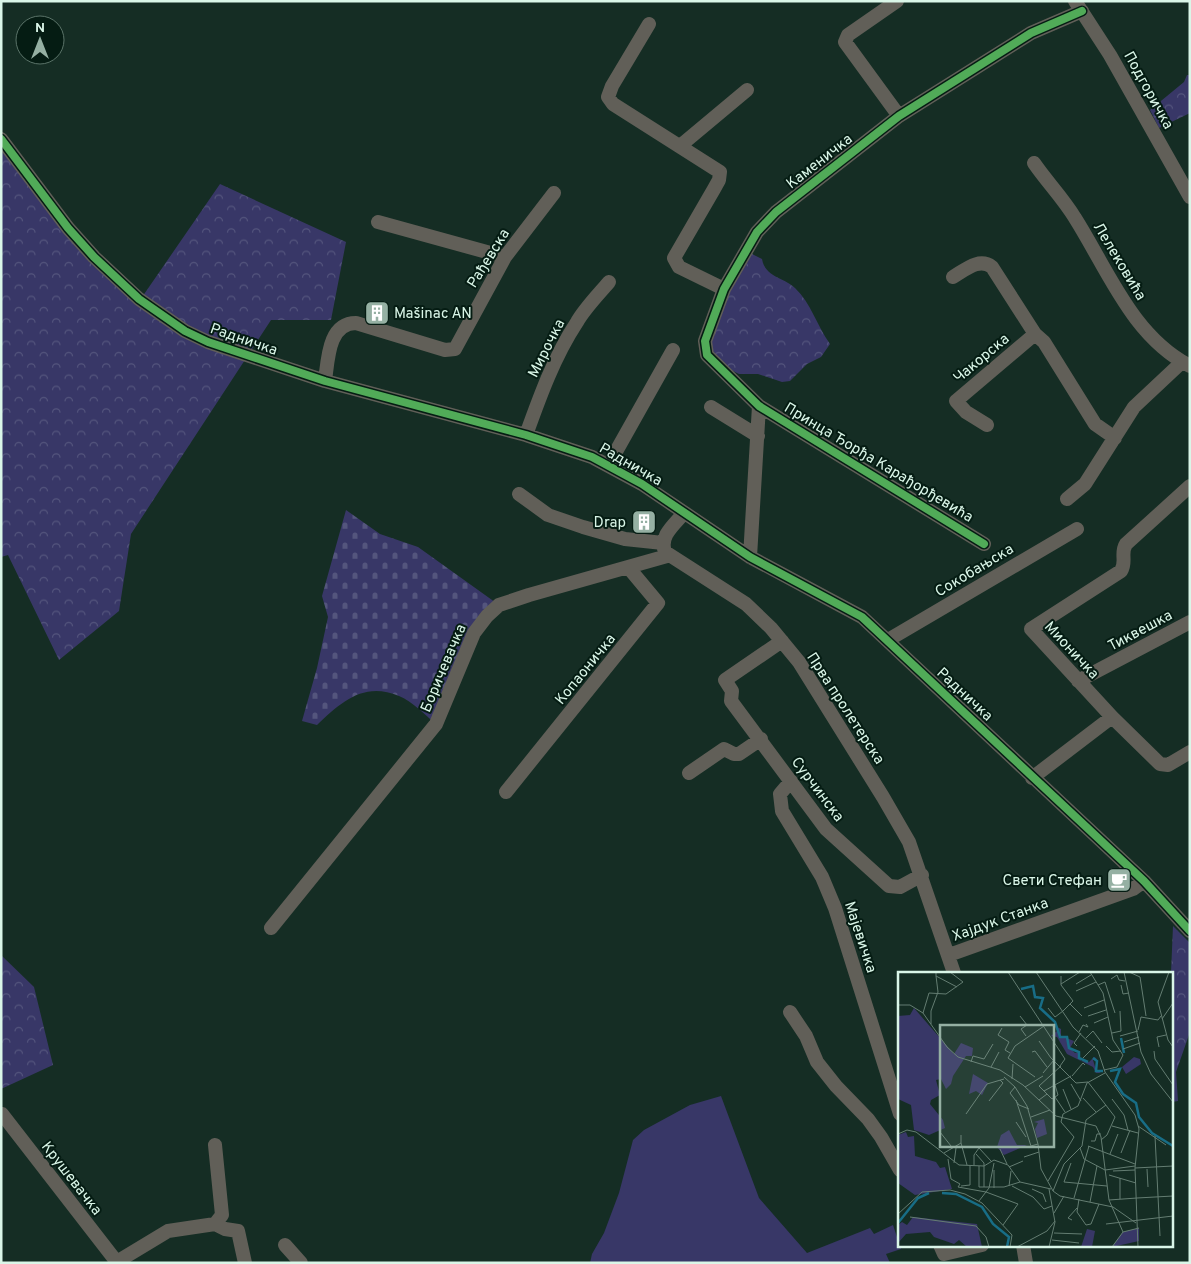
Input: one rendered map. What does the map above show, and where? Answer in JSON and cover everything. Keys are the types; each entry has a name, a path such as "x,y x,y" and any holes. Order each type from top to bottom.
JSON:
{"street":[{"path":"897,1 848,35 845,42 899,116"},
{"name":"Каменичка","path":"759,406 707,355 705,348 707,332 724,289 765,222 899,116 1031,32 1078,6"},
{"name":"Подгоричка","path":"1078,6 1110,55 1190,197"},
{"path":"649,24 612,86 608,97 613,104 717,168 720,174 714,189 675,256 674,262 679,267 724,289"},
{"path":"680,146 747,90"},
{"name":"Радничка","path":"1,139 81,243 110,272 155,311 185,331 208,342 325,381 575,450 609,464 750,557 848,608 866,620 1032,778 1144,881 1190,932"},
{"name":"Лелековића","path":"1034,163 1076,218 1102,266 1139,321 1160,347 1186,364"},
{"name":"Рађевска","path":"325,381 334,336 343,325 356,324 445,350 455,349 505,256 554,193"},
{"path":"378,222 505,256"},
{"path":"953,277 977,264 988,264 1035,334 1044,342 1096,424 1101,430 1115,438"},
{"name":"Мирочка","path":"526,436 546,380 567,338 581,316 609,282"},
{"name":"Чакорска","path":"987,425 966,412 956,401 1035,334"},
{"path":"609,464 673,350"},
{"path":"1067,499 1086,484 1134,407 1186,364"},
{"path":"750,557 759,406"},
{"name":"Принца Ђорђа Карађорђевића","path":"759,406 984,544"},
{"path":"711,407 758,436"},
{"name":"Мионичка","path":"1190,486 1126,544 1123,552 1125,561 1121,571 1031,629 1112,717 1160,764 1168,765 1190,752"},
{"path":"518,494 548,515 583,527 665,549 665,534 684,513"},
{"name":"Сокобањска","path":"888,640 1077,529"},
{"name":"Боричевачка","path":"271,928 436,724 474,633 487,616 499,606 628,566 665,549"},
{"name":"Прва пролетерска","path":"665,549 746,604 782,641 814,684 909,842 922,875 954,972"},
{"name":"Копаоничка","path":"506,792 658,603 628,566"},
{"name":"Тиквешка","path":"1078,681 1190,622"},
{"name":"Сурчинска","path":"782,641 725,680 732,691 731,701 826,829 889,886 900,887 922,875"},
{"path":"1032,778 1112,717"},
{"path":"689,773 724,749 736,754 761,739"},
{"name":"Мајевичка","path":"791,781 780,794 782,810 822,877 835,908 898,1108"},
{"name":"Хајдук Станка","path":"949,955 1133,889 1144,881"},
{"path":"790,1012 806,1036 817,1062 868,1119 898,1166"},
{"name":"Крушевачка","path":"2,1114 115,1262"},
{"path":"215,1145 222,1216 215,1224"},
{"path":"115,1262 168,1231 215,1224 225,1229 238,1231 245,1263"},
{"path":"285,1245 301,1263"},
{"path":"932,1246 937,1253 942,1250 974,1246"},
{"path":"1024,1246 1026,1263"}],"green space":[{"path":"1187,75 1190,75 1190,113 1159,128 1150,110 1184,82"},
{"path":"1,146 138,303 220,184 346,242 331,320 271,320 131,534 119,611 59,660 8,555 1,557"},
{"path":"752,254 762,259 767,270 790,284 801,294 830,344 821,357 807,364 790,381 782,382 758,374 739,374 729,369 709,347 731,284"},
{"path":"346,510 380,534 418,547 499,605 487,616 436,724 404,698 386,692 375,691 354,696 317,725 302,721 317,668 328,617 322,596"},
{"path":"1173,926 1190,943 1190,1032 1176,1072 1178,1101 1174,1102 1174,972 1171,972"},
{"path":"1,955 34,987 53,1065 1,1089"},
{"path":"721,1096 759,1198 807,1253 870,1228 874,1234 893,1225 898,1246 901,1249 886,1254 890,1263 590,1263 592,1254 604,1233 619,1193 633,1140 644,1130 690,1105"}],"cycle path":[{"path":"984,544 759,406 707,355 705,341 724,289 757,232 776,212 899,116 1031,33 1082,11"},
{"path":"1,139 68,228 94,257 139,299 185,331 208,342 325,381 526,435 592,457 642,484 750,557 862,617 1144,881 1190,931"}],"place":[{"name":"Mašinac AN","path":"377,313"},
{"name":"Drap","path":"644,522"},
{"name":"Свети Стефан","path":"1119,880"}]}
